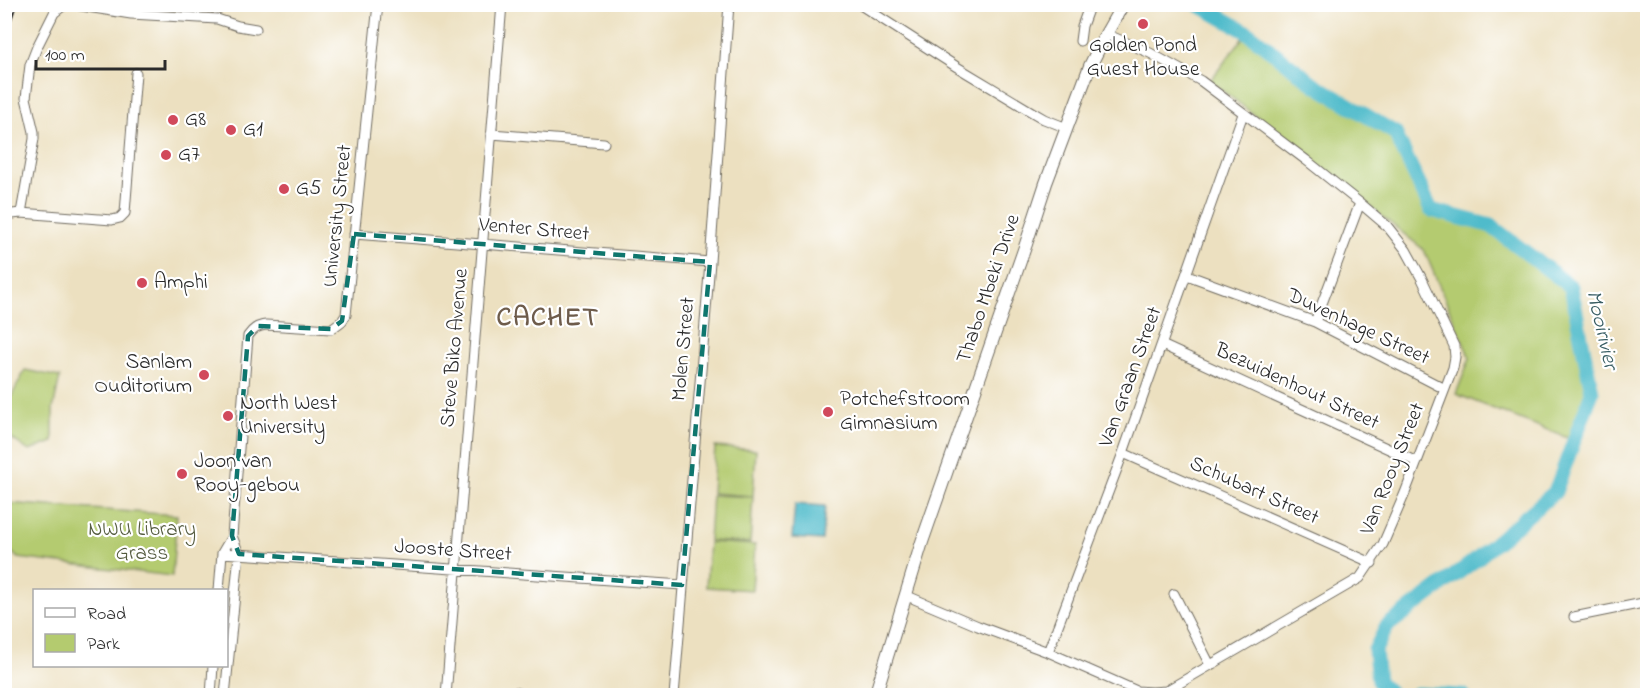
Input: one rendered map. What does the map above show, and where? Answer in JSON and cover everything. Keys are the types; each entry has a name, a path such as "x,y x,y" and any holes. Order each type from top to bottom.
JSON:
{"main road":[{"name":"Thabo Mbeki Drive","path":"875,696 905,595 1046,183 1090,66 1123,4"}],"street":[{"path":"21,213 34,139 26,98 30,65 54,13 68,4 131,14 217,19 256,29"},
{"name":"University Street","path":"232,536 248,336 258,326 266,325 331,329 346,315 378,4"},
{"name":"Steve Biko Avenue","path":"446,696 502,4"},
{"name":"Molen Street","path":"674,696 729,4"},
{"path":"859,4 1032,112 1067,128"},
{"path":"1080,41 1082,26 1090,4"},
{"name":"Van Rooy Street","path":"905,595 1048,652 1137,691 1166,691 1360,578 1383,544 1453,368 1454,346 1406,250 1387,226 1192,76 1150,53 1106,34"},
{"path":"4,215 21,213 112,220 120,218 125,213 136,73"},
{"name":"Van Graan Street","path":"1048,652 1123,453 1243,114"},
{"path":"491,134 604,142"},
{"path":"1315,322 1360,203"},
{"name":"Venter Street","path":"354,234 710,262"},
{"name":"Duvenhage Street","path":"1187,275 1315,322 1445,388"},
{"name":"Bezuidenhout Street","path":"1161,345 1417,462"},
{"name":"Schubart Street","path":"1123,453 1372,563"},
{"path":"219,589 222,553 232,536"},
{"path":"228,666 239,554 232,536"},
{"name":"Jooste Street","path":"222,553 682,585"},
{"path":"1174,594 1210,665"},
{"path":"1574,616 1647,602"},
{"path":"211,696 213,667"},
{"path":"225,696 228,667"}],"highlighted area":[{"path":"354,234 710,262 682,585 239,554 232,536 248,336 258,326 331,329 342,321"}],"green space":[{"path":"1247,32 1314,84 1395,133 1431,210 1491,226 1571,287 1592,392 1573,440 1456,394 1470,358 1424,250 1210,81"},
{"path":"25,370 60,377 53,409 53,442 29,451 4,433 5,409"},
{"path":"715,447 756,450 753,496 712,493"},
{"path":"712,495 753,497 750,543 709,541"},
{"name":"NWU Library Grass","path":"5,503 177,515 172,576 18,558 5,546"},
{"path":"709,542 755,545 752,590 706,587"}],"water":[{"path":"795,504 825,506 822,540 792,538"}],"waterway":[{"name":"Mooirivier","path":"1197,4 1247,32 1314,84 1395,133 1431,210 1491,226 1571,287 1592,392 1555,492 1474,561 1387,626 1375,650 1378,681 1393,696"},
{"name":"Mooirivier","path":"1414,696 1417,694 1464,696"}],"railway":[{"path":"4,37 15,4"}],"place":[{"name":"Golden Pond Guest House","path":"1143,24"},
{"name":"G8","path":"173,120"},
{"name":"G1","path":"231,130"},
{"name":"G7","path":"166,155"},
{"name":"G5","path":"284,189"},
{"name":"Amphi","path":"142,283"},
{"name":"Sanlam Ouditorium","path":"204,375"},
{"name":"Potchefstroom Gimnasium","path":"828,412"},
{"name":"North West University","path":"228,416"},
{"name":"Joon van Rooy-gebou","path":"182,474"}],"district":[{"name":"CACHET","path":"548,318"}]}
